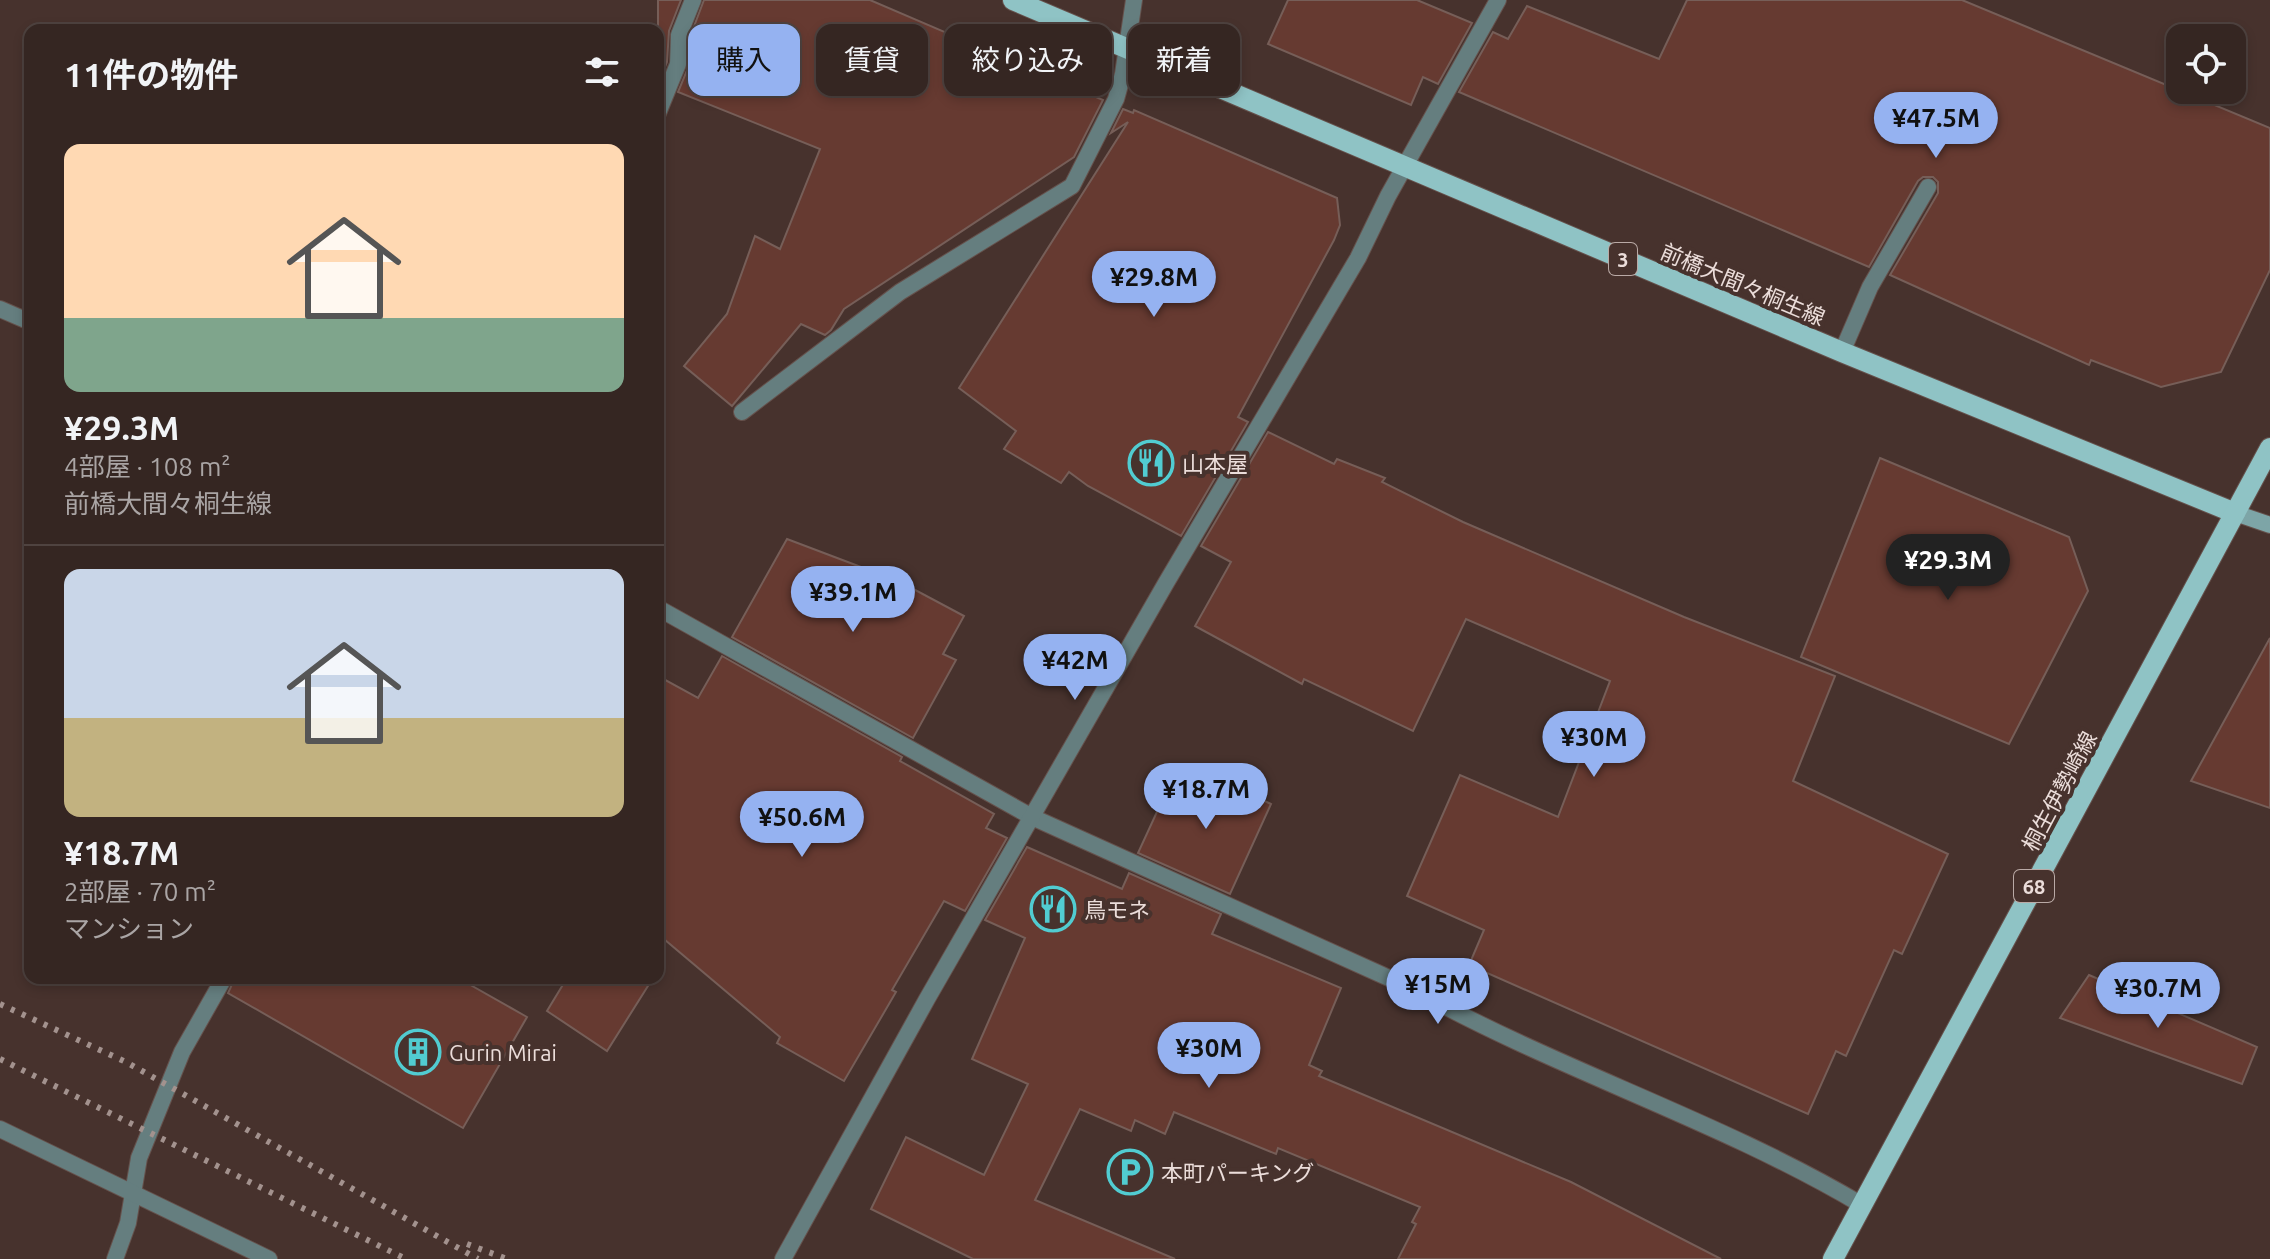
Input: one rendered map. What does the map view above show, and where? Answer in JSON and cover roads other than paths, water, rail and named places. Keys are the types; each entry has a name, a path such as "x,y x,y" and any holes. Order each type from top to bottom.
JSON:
{"main road":[{"name":"前橋大間々桐生線","path":"1013,0 1842,352 2235,513"},
{"name":"桐生伊勢崎線","path":"1833,1259 2270,448"}],"street":[{"path":"664,98 678,64 679,35 693,0"},
{"path":"742,412 900,292 1072,186 1116,99 1134,0"},
{"path":"783,1259 1166,583 1358,258 1404,167 1498,0"},
{"path":"1842,352 1870,287 1928,187"},
{"path":"0,309 24,319"},
{"path":"2235,513 2270,525"},
{"path":"664,611 1032,817 1411,988 1459,1015 1658,1107 1791,1164 1862,1205"},
{"path":"115,1259 128,1223 139,1158 182,1052 221,984"},
{"path":"0,1129 269,1259"}],"railway":[{"path":"0,1004 126,1062 478,1259"},
{"path":"0,1059 406,1259"},
{"path":"467,1244 507,1259"}],"place":[{"name":"山本屋","path":"1151,463"},
{"name":"鳥モネ","path":"1053,909"},
{"name":"Gurin Mirai","path":"418,1052"},
{"name":"本町パーキング","path":"1130,1172"}]}
